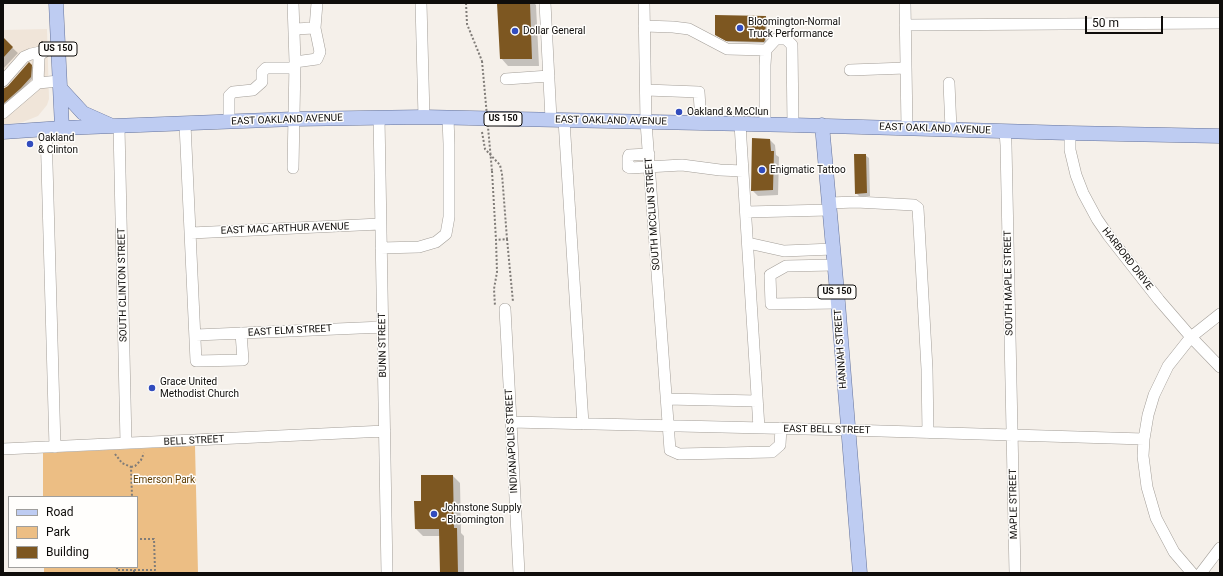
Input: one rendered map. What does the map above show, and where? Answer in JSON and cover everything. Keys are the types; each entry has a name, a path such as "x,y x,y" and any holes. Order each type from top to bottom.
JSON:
{"main road":[{"name":"US 150","path":"56,3 52,50 60,84 62,128"},
{"path":"60,84 83,113 116,127"},
{"name":"EAST OAKLAND AVENUE","path":"3,132 62,128 294,119 424,117 1220,136"},
{"name":"HANNAH STREET","path":"822,126 860,573"}],"street":[{"path":"293,168 295,65 294,3"},
{"path":"229,122 229,96 233,92 252,90 262,82 262,72 266,68 295,65 317,59 320,52 315,28 317,3"},
{"path":"421,3 424,117"},
{"path":"546,3 549,76 558,120 583,424"},
{"name":"SOUTH MCCLUN STREET","path":"644,3 646,122 670,450 679,454 772,452 780,445 781,428"},
{"path":"905,3 907,128"},
{"path":"905,25 1220,23"},
{"path":"644,26 689,29 726,49 766,50"},
{"path":"294,29 315,28"},
{"path":"765,124 766,50 776,39 786,39 792,45 793,125"},
{"path":"3,81 24,57 31,54 52,50"},
{"path":"38,83 39,57 41,54 52,50"},
{"path":"850,70 906,68"},
{"path":"506,79 549,76"},
{"path":"3,113 38,83 60,84"},
{"path":"949,83 951,129"},
{"path":"646,90 699,92 701,123"},
{"name":"BUNN STREET","path":"378,117 387,573"},
{"path":"381,248 419,247 436,242 446,234 449,217 448,118"},
{"path":"185,124 196,335 196,361 243,360 241,333"},
{"path":"740,124 759,428"},
{"name":"SOUTH CLINTON STREET","path":"116,127 126,443"},
{"path":"46,129 55,447"},
{"name":"SOUTH MAPLE STREET","path":"1005,131 1012,435"},
{"name":"HARBORD DRIVE","path":"1070,133 1070,150 1072,159 1082,193 1088,204 1108,235 1137,273 1191,337 1220,367"},
{"path":"649,154 629,155 629,168 682,165 720,170 743,171"},
{"path":"746,212 829,206 856,202 914,205 918,208 926,353 928,433"},
{"name":"EAST MAC ARTHUR AVENUE","path":"190,232 380,224"},
{"path":"748,243 784,251 833,249"},
{"path":"834,265 786,266 770,275 771,304 838,303"},
{"name":"INDIANAPOLIS STREET","path":"505,308 519,573"},
{"path":"1192,573 1174,552 1156,518 1147,487 1143,456 1144,438 1154,395 1161,379 1172,361 1191,337 1220,314"},
{"name":"EAST ELM STREET","path":"196,335 383,327"},
{"path":"666,399 758,402"},
{"name":"EAST BELL STREET","path":"511,422 1144,438"},
{"name":"BELL STREET","path":"3,449 385,431"},
{"name":"MAPLE STREET","path":"1012,435 1015,573"},
{"path":"1201,573 1220,548"}],"path":[{"path":"466,3 467,24 482,61 492,171"},
{"path":"482,132 485,149 500,165 502,174 514,308 505,308"},
{"path":"496,240 507,239"},
{"path":"131,468 141,460 144,452"},
{"path":"115,453 122,463 131,468"},
{"path":"131,468 132,496"},
{"path":"117,568 117,570 134,572 155,570 154,539 138,539"}],"shaded area":[{"path":"47,29 49,99 47,105 38,116 23,122 3,125 3,30"}],"green space":[{"name":"Emerson Park","path":"195,446 198,573 44,573 44,568 138,568 138,496 43,496 43,453"}],"building":[{"name":"Dollar General","path":"497,3 530,3 532,59 500,59"},
{"name":"Bloomington-Normal Truck Performance","path":"715,15 766,16 764,42 726,41 715,35"},
{"path":"3,37 13,47 3,58"},
{"path":"29,62 32,65 31,77 3,104 3,89 8,86"},
{"name":"Enigmatic Tattoo","path":"752,138 770,139 771,151 774,151 773,190 751,191"},
{"path":"854,154 866,154 867,193 855,194"},
{"name":"Johnstone Supply - Bloomington","path":"421,475 453,475 454,528 457,528 458,573 440,573 439,529 415,529 414,501 421,501"}],"place":[{"name":"Bloomington-Normal Truck Performance","path":"740,28"},
{"name":"Dollar General","path":"515,31"},
{"name":"Oakland & McClun","path":"679,112"},
{"name":"Oakland & Clinton","path":"30,144"},
{"name":"Enigmatic Tattoo","path":"762,170"},
{"name":"Grace United Methodist Church","path":"152,388"},
{"name":"Johnstone Supply - Bloomington","path":"434,514"}]}
